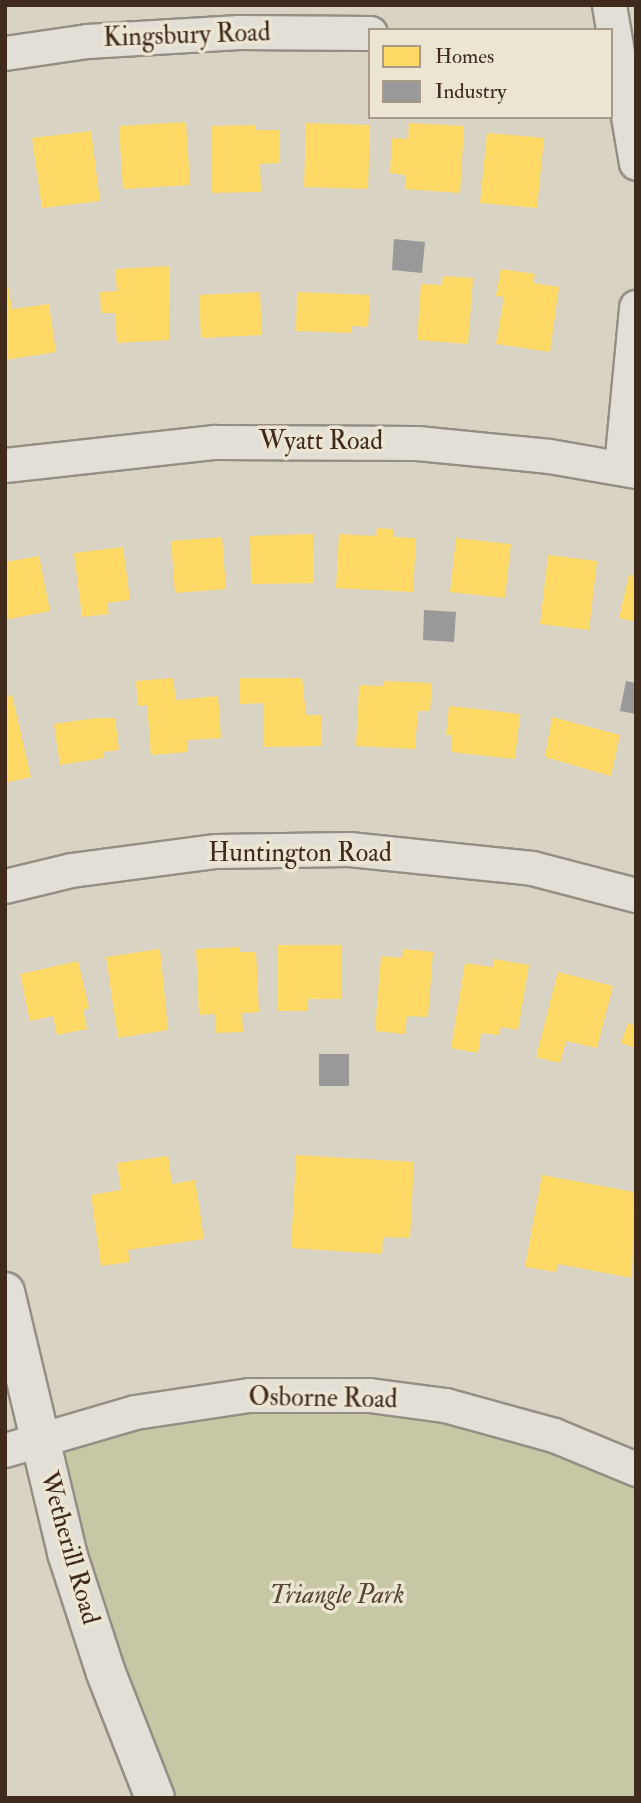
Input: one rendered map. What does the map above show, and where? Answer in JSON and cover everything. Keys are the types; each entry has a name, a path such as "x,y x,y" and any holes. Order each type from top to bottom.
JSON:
{"street":[{"path":"609,5 622,56 636,163"},
{"name":"Kingsbury Road","path":"5,53 88,41 225,33 368,33"},
{"path":"628,469 636,307"},
{"name":"Wyatt Road","path":"5,466 133,448 269,442 417,443 628,469"},
{"name":"Huntington Road","path":"5,886 71,870 216,851 349,849 531,868 636,895"},
{"name":"Wetherill Road","path":"5,1292 22,1445 79,1589 155,1798"},
{"name":"Osborne Road","path":"22,1445 135,1412 249,1395 369,1395 446,1405 554,1436 636,1469"}],"green space":[{"name":"Triangle Park","path":"375,1396 636,1469 636,1798 155,1798 39,1440 135,1412"}],"building: Homes":[{"path":"186,122 190,185 123,189 119,126"},
{"path":"306,123 370,125 368,189 304,187"},
{"path":"409,123 464,126 460,193 405,189 406,175 390,173 392,138 408,139"},
{"path":"256,125 256,130 280,130 280,163 260,164 261,192 212,193 211,126"},
{"path":"91,131 100,201 42,208 32,138"},
{"path":"487,133 544,138 537,208 480,203"},
{"path":"170,266 169,340 117,343 115,313 101,313 100,292 117,291 115,269"},
{"path":"501,269 535,274 533,283 559,287 550,352 496,344 504,297 496,296"},
{"path":"443,276 473,278 468,344 417,340 421,284 442,285"},
{"path":"8,285 12,309 49,304 56,352 5,360"},
{"path":"260,292 262,335 201,338 199,295"},
{"path":"297,292 370,295 368,327 352,326 352,333 296,331"},
{"path":"377,528 393,529 393,537 416,538 413,592 336,588 339,534 376,536"},
{"path":"313,534 314,583 251,584 250,536"},
{"path":"222,537 226,589 175,593 171,541"},
{"path":"456,538 511,544 505,598 450,592"},
{"path":"123,547 130,600 107,603 109,614 82,617 74,553"},
{"path":"548,555 597,561 589,630 540,624"},
{"path":"39,556 50,611 5,620 5,562"},
{"path":"629,575 636,576 636,622 619,618"},
{"path":"173,678 176,700 218,696 221,738 187,740 188,752 151,755 147,705 138,706 136,681"},
{"path":"240,678 302,678 306,715 321,715 322,746 264,747 263,703 240,704"},
{"path":"383,681 432,683 430,711 418,711 415,749 356,746 359,685 383,686"},
{"path":"12,695 31,777 5,783 5,697"},
{"path":"449,706 520,714 515,759 451,752 452,735 446,735"},
{"path":"552,717 620,735 611,776 545,757"},
{"path":"115,718 119,750 103,752 104,758 60,765 54,724"},
{"path":"278,945 341,945 341,999 307,999 307,1011 278,1011"},
{"path":"239,947 240,952 256,952 259,1012 242,1013 243,1032 216,1033 215,1014 199,1015 196,949"},
{"path":"160,949 168,1030 118,1038 106,957"},
{"path":"403,949 433,952 428,1017 407,1016 405,1034 375,1031 381,956 402,958"},
{"path":"494,959 529,965 518,1030 501,1027 499,1035 481,1033 478,1053 451,1048 465,963 493,967"},
{"path":"78,961 89,1008 83,1010 87,1029 57,1035 53,1016 30,1021 20,974"},
{"path":"558,972 613,986 597,1048 566,1041 560,1063 536,1057"},
{"path":"628,1023 636,1026 636,1048 621,1043"},
{"path":"296,1155 414,1162 410,1238 383,1237 382,1254 291,1248"},
{"path":"168,1156 172,1184 195,1180 204,1239 128,1250 130,1262 101,1266 91,1195 121,1190 117,1163"},
{"path":"542,1175 634,1192 632,1278 558,1264 556,1272 525,1267"}],"building: Industry":[{"path":"394,239 425,242 422,273 392,270"},
{"path":"424,610 456,612 454,642 423,640"},
{"path":"626,681 636,683 636,714 620,711"},
{"path":"319,1054 349,1054 349,1086 319,1086"}]}
